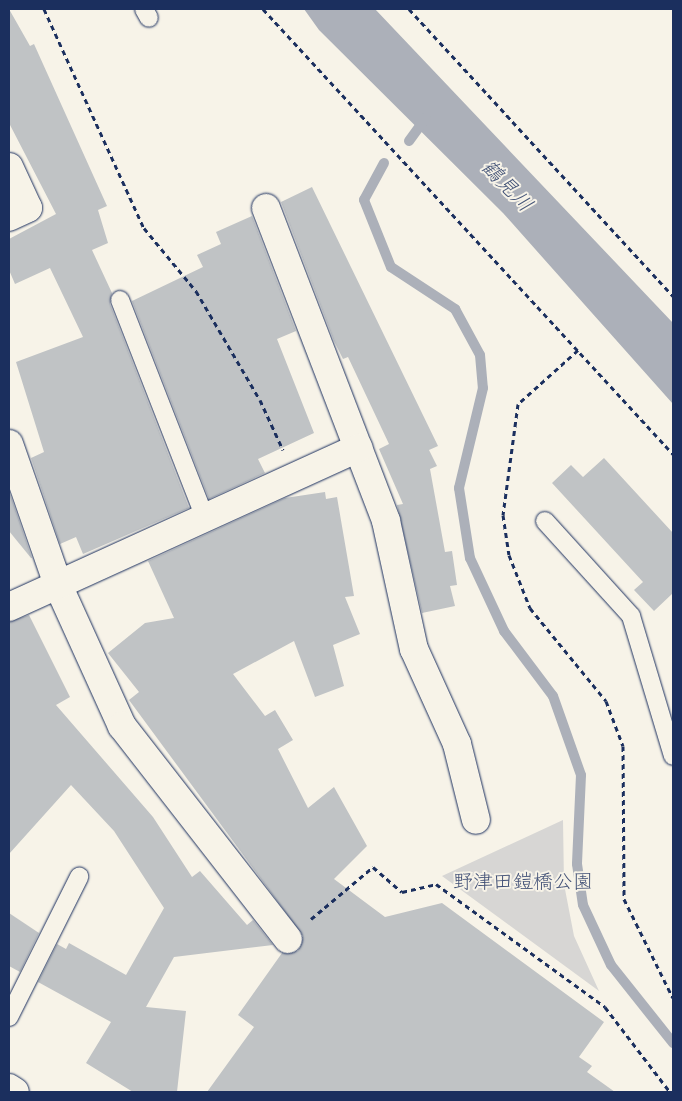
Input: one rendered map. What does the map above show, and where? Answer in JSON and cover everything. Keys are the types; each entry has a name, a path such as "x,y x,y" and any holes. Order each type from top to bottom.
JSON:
{"street":[{"path":"9,167 28,208 9,217"},
{"path":"266,208 386,521 414,649 457,744 476,820"},
{"path":"9,444 58,585 122,726 288,939"},
{"path":"9,607 204,516 358,448"},
{"path":"9,1088 14,1092"}],"lane":[{"path":"120,300 204,516"},
{"path":"544,521 631,616 673,756"},
{"path":"9,1017 79,876"}],"path":[{"path":"44,9 144,228 196,291 260,400 294,475"},
{"path":"263,9 673,454"},
{"path":"409,9 673,296"},
{"path":"578,350 518,404 503,515 509,555 530,608 606,702 623,746 624,899 673,998"},
{"path":"288,939 373,867 402,892 436,884 605,1007 670,1092"}],"green space":[{"name":"野津田鎧橋公園","path":"563,820 564,884 574,936 599,991 442,876"}],"water":[{"name":"鶴見川","path":"304,9 375,9 673,323 673,404 503,213 319,30"}],"building":[{"path":"9,9 30,46 34,44 107,206 98,210 108,243 92,250 112,293 110,304 189,508 83,554 76,537 60,544 31,458 44,452 16,362 83,337 50,268 15,284 9,270 9,239 56,214 9,123"},
{"path":"312,187 438,446 429,450 437,466 430,469 445,552 452,551 457,585 450,586 455,606 422,613 397,505 403,504 379,449 389,444 348,357 343,359 334,341 281,202"},
{"path":"252,216 296,331 277,339 314,433 258,459 265,473 209,499 132,301 203,267 197,255 221,244 216,232"},
{"path":"604,458 673,533 673,593 654,611 634,590 643,582 552,483 571,465 583,477"},
{"path":"9,491 32,558 9,531"},
{"path":"325,492 326,499 337,497 354,596 345,597 360,634 333,645 344,686 315,697 294,641 233,674 265,716 275,710 293,740 278,749 308,808 334,787 367,846 334,879 385,917 442,903 604,1022 579,1057 592,1066 587,1072 615,1092 207,1092 254,1027 238,1015 282,953 298,951 303,936 129,700 139,692 108,653 145,623 174,618 148,561 285,498"},
{"path":"29,615 70,697 56,705 153,817 192,877 200,871 247,925 253,920 273,945 174,957 146,1007 186,1011 177,1092 133,1092 86,1063 111,1022 38,982 57,944 66,949 69,943 126,975 164,908 114,831 71,785 9,854 9,622"},
{"path":"9,913 39,933 20,972 9,966"}],"waterway":[{"path":"409,141 426,118"},
{"path":"384,163 364,200 391,267 455,309 480,355 483,388 459,488 470,558 504,631 553,696 581,775 577,864 583,905 611,965 673,1043"}]}
